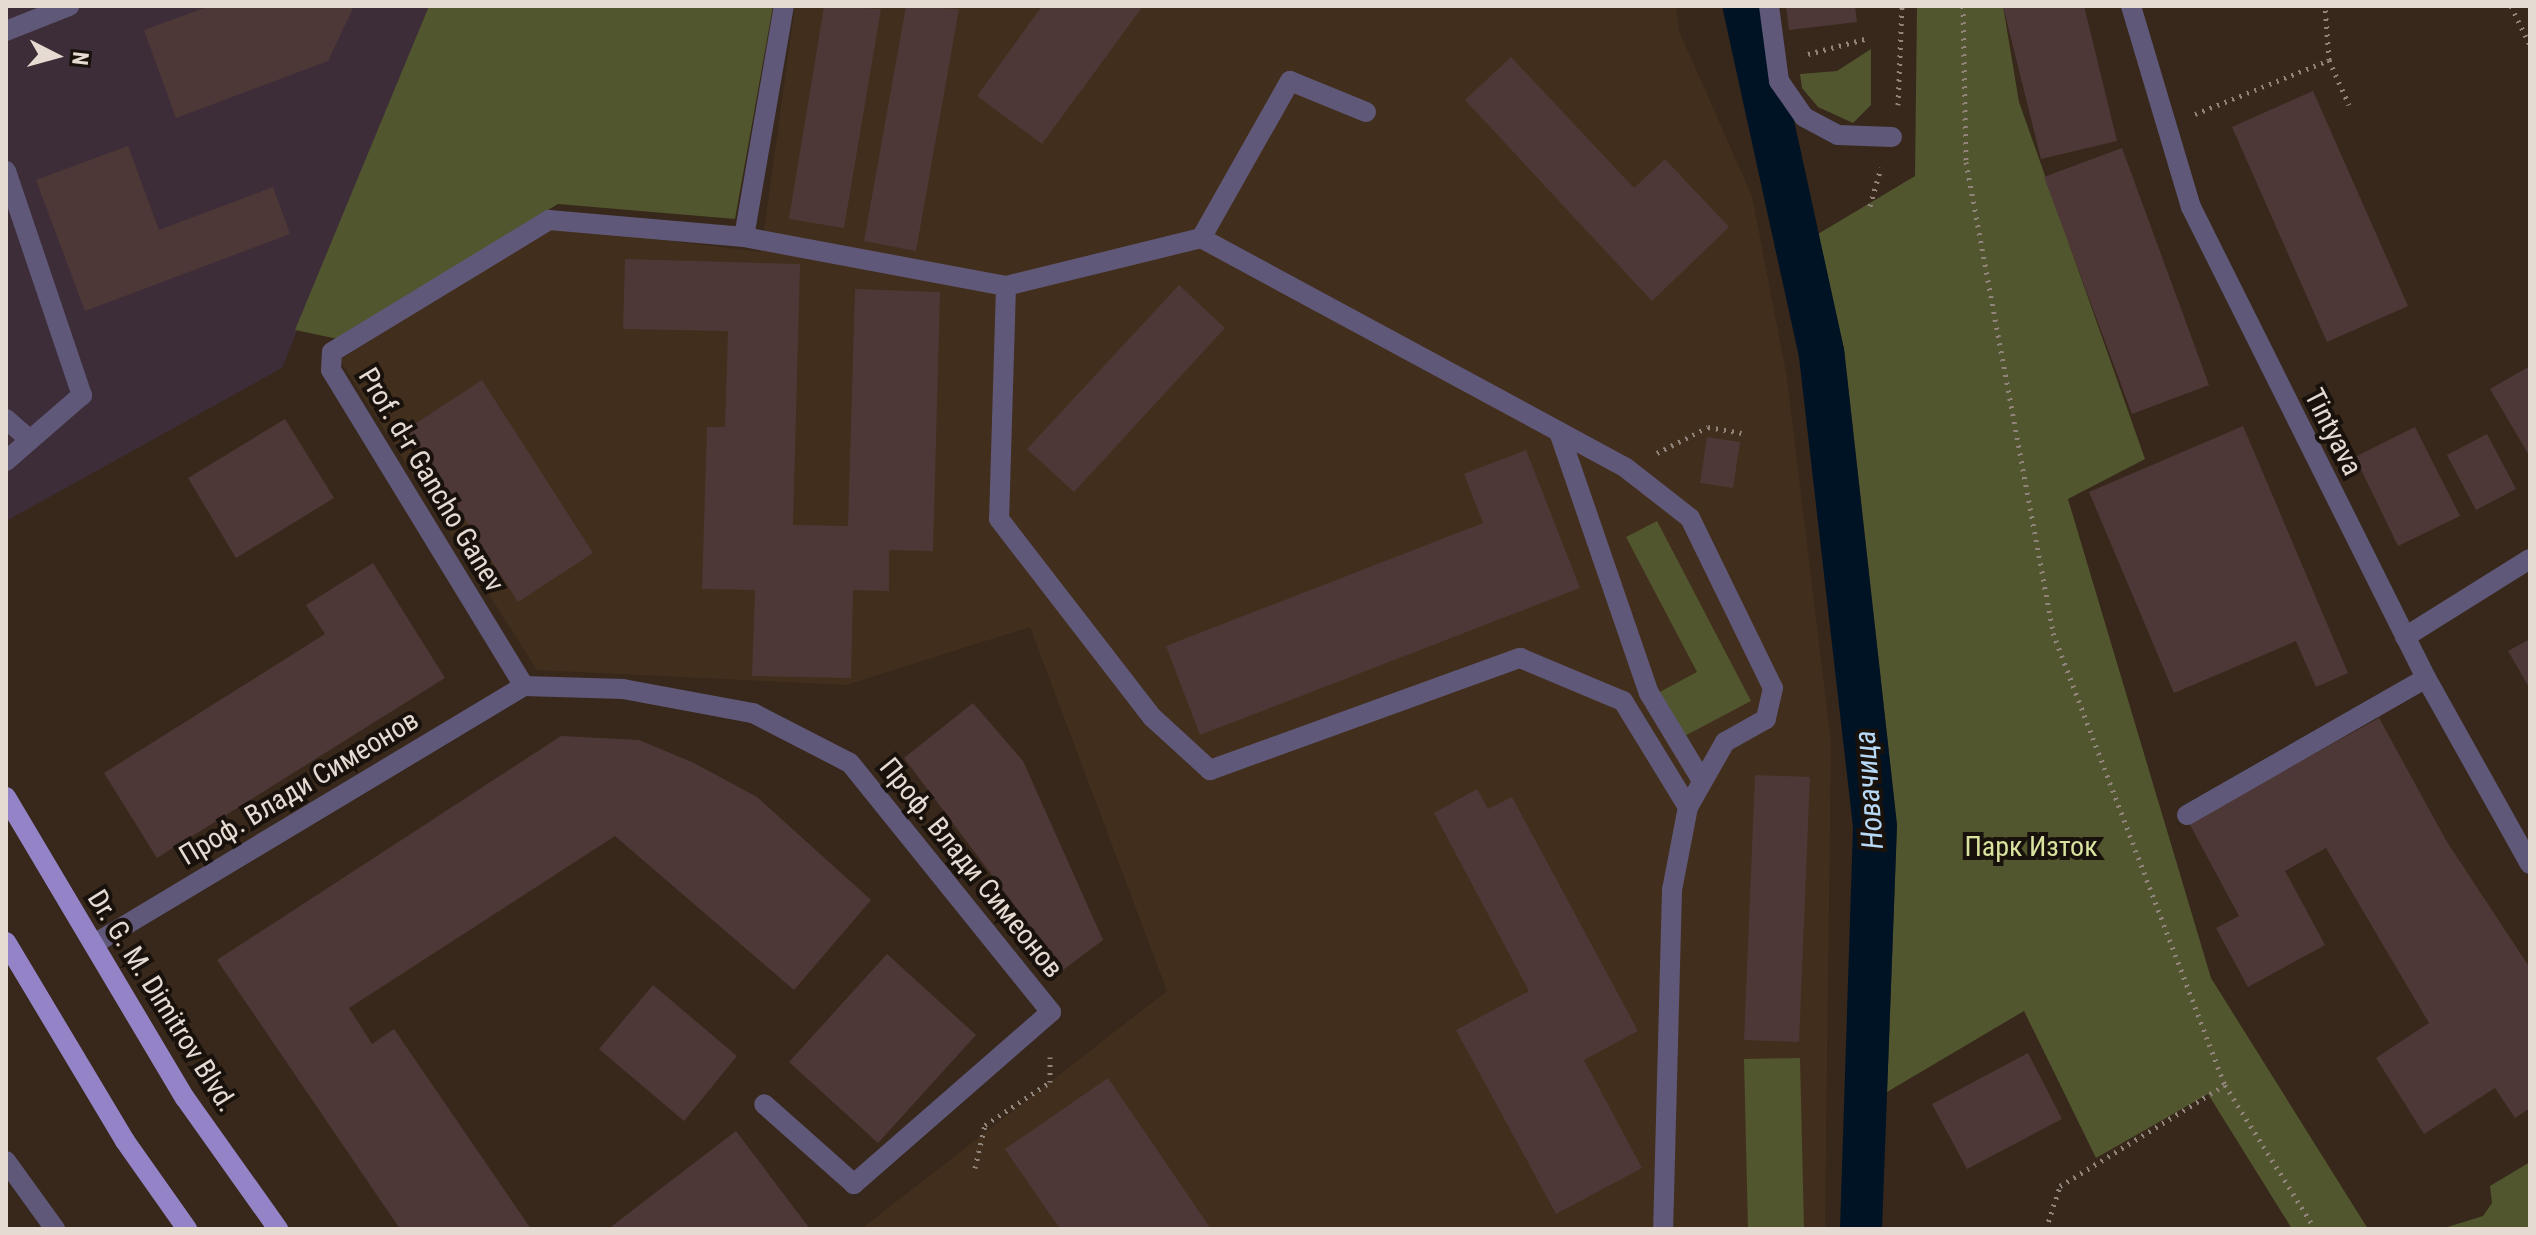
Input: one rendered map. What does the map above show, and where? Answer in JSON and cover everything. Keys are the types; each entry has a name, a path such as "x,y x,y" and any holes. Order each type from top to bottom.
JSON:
{"main road":[{"name":"Dr. G. M. Dimitrov Blvd.","path":"6,797 185,1098 278,1229"},
{"path":"6,942 125,1141 187,1229"}],"street":[{"path":"6,31 69,6"},
{"path":"784,6 744,237 1006,286 1201,238 1626,468 1690,518 1773,688 1766,719 1725,742 1688,807 1672,890 1663,1229"},
{"path":"1769,6 1779,81 1804,117 1838,135 1892,137"},
{"name":"Tintyava","path":"2131,6 2191,207 2426,678 2530,864"},
{"path":"1201,238 1290,81 1366,112"},
{"path":"6,171 82,395 6,461"},
{"name":"Prof. d-r Gancho Ganev","path":"524,686 331,370 332,352 549,220 744,237"},
{"path":"1006,286 999,519 1152,717 1210,770 1520,658 1623,701 1688,807"},
{"path":"6,419 30,440"},
{"path":"1559,432 1649,693 1702,781"},
{"path":"2405,637 2530,559"},
{"path":"2187,815 2426,678"},
{"name":"Проф. Влади Симеонов","path":"94,944 524,686 635,691 753,713 850,763 1051,1012 854,1184 764,1104"},
{"path":"6,1161 55,1229"}],"path":[{"path":"1892,137 1902,6"},
{"path":"1963,6 1966,162 2053,633 2225,1085 2315,1229"},
{"path":"2325,6 2329,60 2349,105"},
{"path":"2511,6 2530,45"},
{"path":"1776,57 1865,39"},
{"path":"2166,125 2329,60"},
{"path":"1626,468 1708,427 1741,433"},
{"path":"975,1168 985,1125 1050,1082 1051,1012"},
{"path":"2046,1229 2060,1186 2225,1085"}],"shaded area":[{"path":"6,6 429,6 282,368 6,521"},
{"path":"795,6 1676,6 1679,31 1752,196 1787,378 1831,743 1825,1229 861,1229 1167,991 1030,627 846,685 537,670 340,360 548,226 761,252"}],"green space":[{"path":"429,6 773,6 735,219 558,204 338,339 295,330"},
{"name":"Парк Изток","path":"1917,6 2003,6 2019,102 2145,459 2068,499 2211,978 2368,1229 2292,1229 2208,1094 2096,1158 2024,1011 1887,1092 1897,825 1844,349 1818,234 1915,176"},
{"path":"1871,49 1871,105 1853,123 1818,107 1802,88 1800,74 1837,71"},
{"path":"1657,521 1751,701 1677,740 1654,695 1697,672 1626,537"},
{"path":"1800,1058 1804,1229 1748,1229 1744,1059"},
{"path":"2530,1162 2530,1229 2441,1229 2483,1216 2492,1203 2490,1186"}],"water":[{"name":"Новачица","path":"1722,6 1769,6 1844,349 1897,825 1882,1229 1840,1229 1853,827 1799,357"}],"building":[{"path":"210,6 354,6 328,61 176,118 144,30"},
{"path":"824,6 881,9 844,228 789,219"},
{"path":"906,6 959,9 916,251 864,241"},
{"path":"1042,6 1143,6 1042,144 977,96"},
{"path":"1786,6 1855,6 1857,22 1789,30"},
{"path":"2003,6 2084,6 2117,141 2041,159"},
{"path":"1511,57 1634,188 1665,159 1729,227 1652,301 1465,100"},
{"path":"2313,91 2408,306 2327,342 2232,127"},
{"path":"128,146 159,230 273,187 290,234 85,311 36,180"},
{"path":"2122,148 2209,385 2132,414 2044,177"},
{"path":"625,259 800,264 793,525 848,526 855,289 940,292 933,551 889,550 889,591 853,590 851,678 752,676 755,590 702,589 707,427 725,427 728,331 623,329"},
{"path":"1179,285 1225,328 1074,492 1027,449"},
{"path":"2530,366 2530,457 2490,389"},
{"path":"482,380 593,553 518,602 407,429"},
{"path":"285,419 334,498 236,558 188,478"},
{"path":"2243,426 2348,673 2316,687 2296,641 2174,693 2089,492"},
{"path":"2415,427 2460,516 2398,546 2355,457"},
{"path":"2487,434 2516,489 2476,510 2447,455"},
{"path":"1707,437 1740,442 1733,488 1700,483"},
{"path":"1526,450 1580,588 1200,735 1166,646 1483,523 1464,474"},
{"path":"373,563 445,678 157,858 104,773 325,634 306,605"},
{"path":"2530,639 2530,689 2508,651"},
{"path":"973,703 1023,761 1103,940 1063,970 904,758"},
{"path":"2379,718 2447,842 2530,968 2530,1108 2515,1118 2495,1088 2424,1134 2376,1058 2429,1023 2326,848 2285,871 2325,945 2248,987 2216,928 2239,916 2189,823"},
{"path":"561,736 639,740 694,763 757,797 871,900 794,990 615,836 349,1008 372,1044 394,1029 531,1229 400,1229 217,960"},
{"path":"1755,775 1810,777 1799,1042 1744,1040"},
{"path":"1477,789 1488,809 1512,797 1638,1031 1584,1060 1642,1168 1556,1214 1456,1030 1529,991 1434,813"},
{"path":"887,954 976,1035 878,1143 789,1062"},
{"path":"653,985 737,1056 684,1121 599,1049"},
{"path":"2028,1053 2062,1119 1967,1169 1932,1104"},
{"path":"1108,1078 1211,1229 1060,1229 1005,1149"},
{"path":"736,1131 810,1229 614,1229 612,1226"}]}
